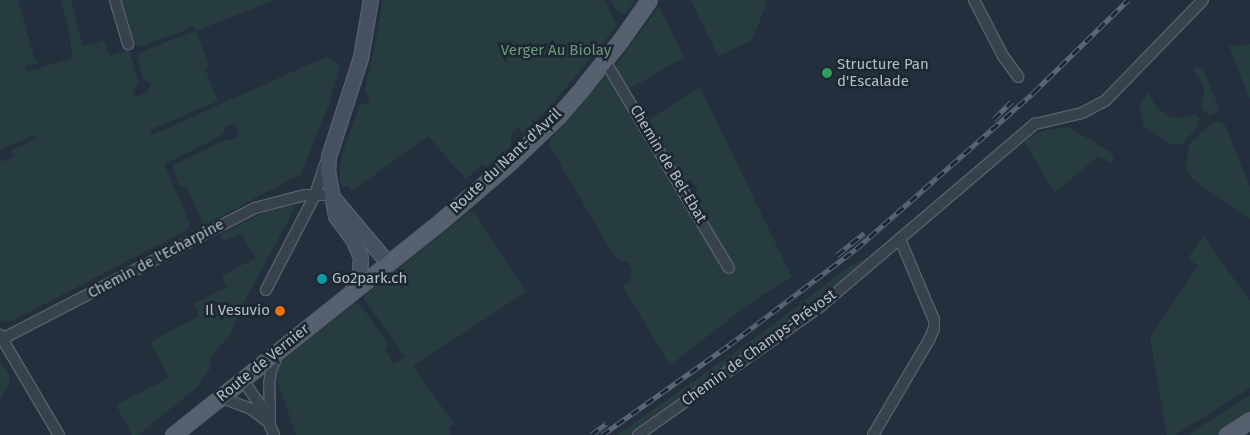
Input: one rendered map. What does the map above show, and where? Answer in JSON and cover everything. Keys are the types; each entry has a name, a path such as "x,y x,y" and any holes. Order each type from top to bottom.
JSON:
{"main road":[{"name":"Route du Nant-d'Avril","path":"388,263 483,186 559,115 605,61 649,0"},
{"name":"Route de Vernier","path":"173,435 388,263"},
{"path":"1227,435 1250,420"}],"street":[{"path":"115,0 128,44"},
{"path":"266,290 315,195 329,157 361,58 371,0"},
{"path":"974,0 1003,56 1018,77"},
{"name":"Chemin de Champs-Prévost","path":"638,435 805,318 1030,127 1040,121 1082,114 1106,100 1203,0"},
{"name":"Chemin de Bel-Ebat","path":"605,61 729,268"},
{"path":"329,157 328,171 336,216 354,241 361,258 360,274 353,290"},
{"name":"Chemin de l'Echarpine","path":"1,337 255,208 278,200 315,195 331,196"},
{"path":"331,196 388,263"},
{"path":"873,435 929,340 934,328 934,320 900,239"},
{"path":"1,337 59,435"},
{"path":"270,424 269,385 271,370 280,348"},
{"path":"242,379 263,409 274,435"},
{"path":"220,397 251,409 270,424"}],"green space":[{"path":"0,0 18,0 35,60 38,59 39,63 25,66 27,72 73,58 61,0 71,0 83,46 104,40 110,56 129,49 139,84 132,89 135,97 146,93 151,84 143,78 137,55 196,31 209,66 205,69 218,101 150,130 152,135 328,56 340,66 329,104 301,174 204,225 187,187 179,186 173,167 175,164 224,140 231,140 239,135 235,125 227,126 222,135 164,164 190,224 184,232 9,322 0,320 0,158 6,162 14,156 11,150 37,139 35,135 0,149"},
{"path":"121,0 274,0 196,31 193,27 142,46 134,44"},
{"name":"Verger Au Biolay","path":"382,0 605,0 617,26 554,102 524,134 518,127 511,133 511,146 486,168 483,164 466,179 428,136 352,191 349,186 342,187 339,178 341,157 360,105 370,103 368,95 364,92 377,36"},
{"path":"611,0 635,0 626,14 616,10"},
{"path":"691,0 766,0 766,5 752,40 718,56"},
{"path":"659,6 684,57 628,90 616,70 617,64"},
{"path":"1250,44 1250,100 1229,46"},
{"path":"1198,66 1204,71 1219,108 1215,113 1209,115 1201,108 1204,93 1203,84 1193,70"},
{"path":"608,74 723,263 721,268 725,273 729,274 735,268 734,264 729,261 691,195 698,190 691,179 684,183 647,121 700,87 792,277 750,303 670,365 622,286 629,282 632,270 629,263 616,259 549,145 550,140"},
{"path":"1149,94 1157,108 1171,117 1181,118 1195,114 1199,118 1197,127 1182,144 1169,144 1144,126 1139,108 1146,95"},
{"path":"1218,121 1225,125 1250,187 1250,219 1205,189 1185,169 1189,145 1211,123"},
{"path":"1069,127 1110,152 1114,158 1112,163 1098,156 1055,193 1024,142 1035,134 1046,130"},
{"path":"293,205 295,208 243,304 230,335 212,355 210,369 195,389 138,435 132,435 116,405 169,378 150,342 199,316 194,304 227,287 222,276 255,258 241,233 223,242 219,235 263,213"},
{"path":"470,211 474,212 526,292 413,366 454,424 448,429 452,433 449,435 296,435 278,382 277,371 281,362 355,303 360,304 389,345 385,349 394,364 405,357 364,299 364,296"},
{"path":"1203,236 1250,301 1250,388 1175,435 1167,435 1150,337 1198,266 1188,258"},
{"path":"874,254 805,312 632,435 617,435 755,338 847,268"},
{"path":"0,361 9,374 9,383 0,401"},
{"path":"1250,395 1250,414 1219,435 1188,435"}],"tram line":[{"path":"1243,435 1250,430"}],"railway":[{"path":"602,435 729,345 856,249 1034,92 1128,0"},
{"path":"994,119 1012,101"},
{"path":"837,255 864,233"},
{"path":"591,435 607,423"}],"place":[{"name":"Structure Pan d'Escalade","path":"827,73"},
{"name":"Go2park.ch","path":"322,279"},
{"name":"Il Vesuvio","path":"280,311"}]}
